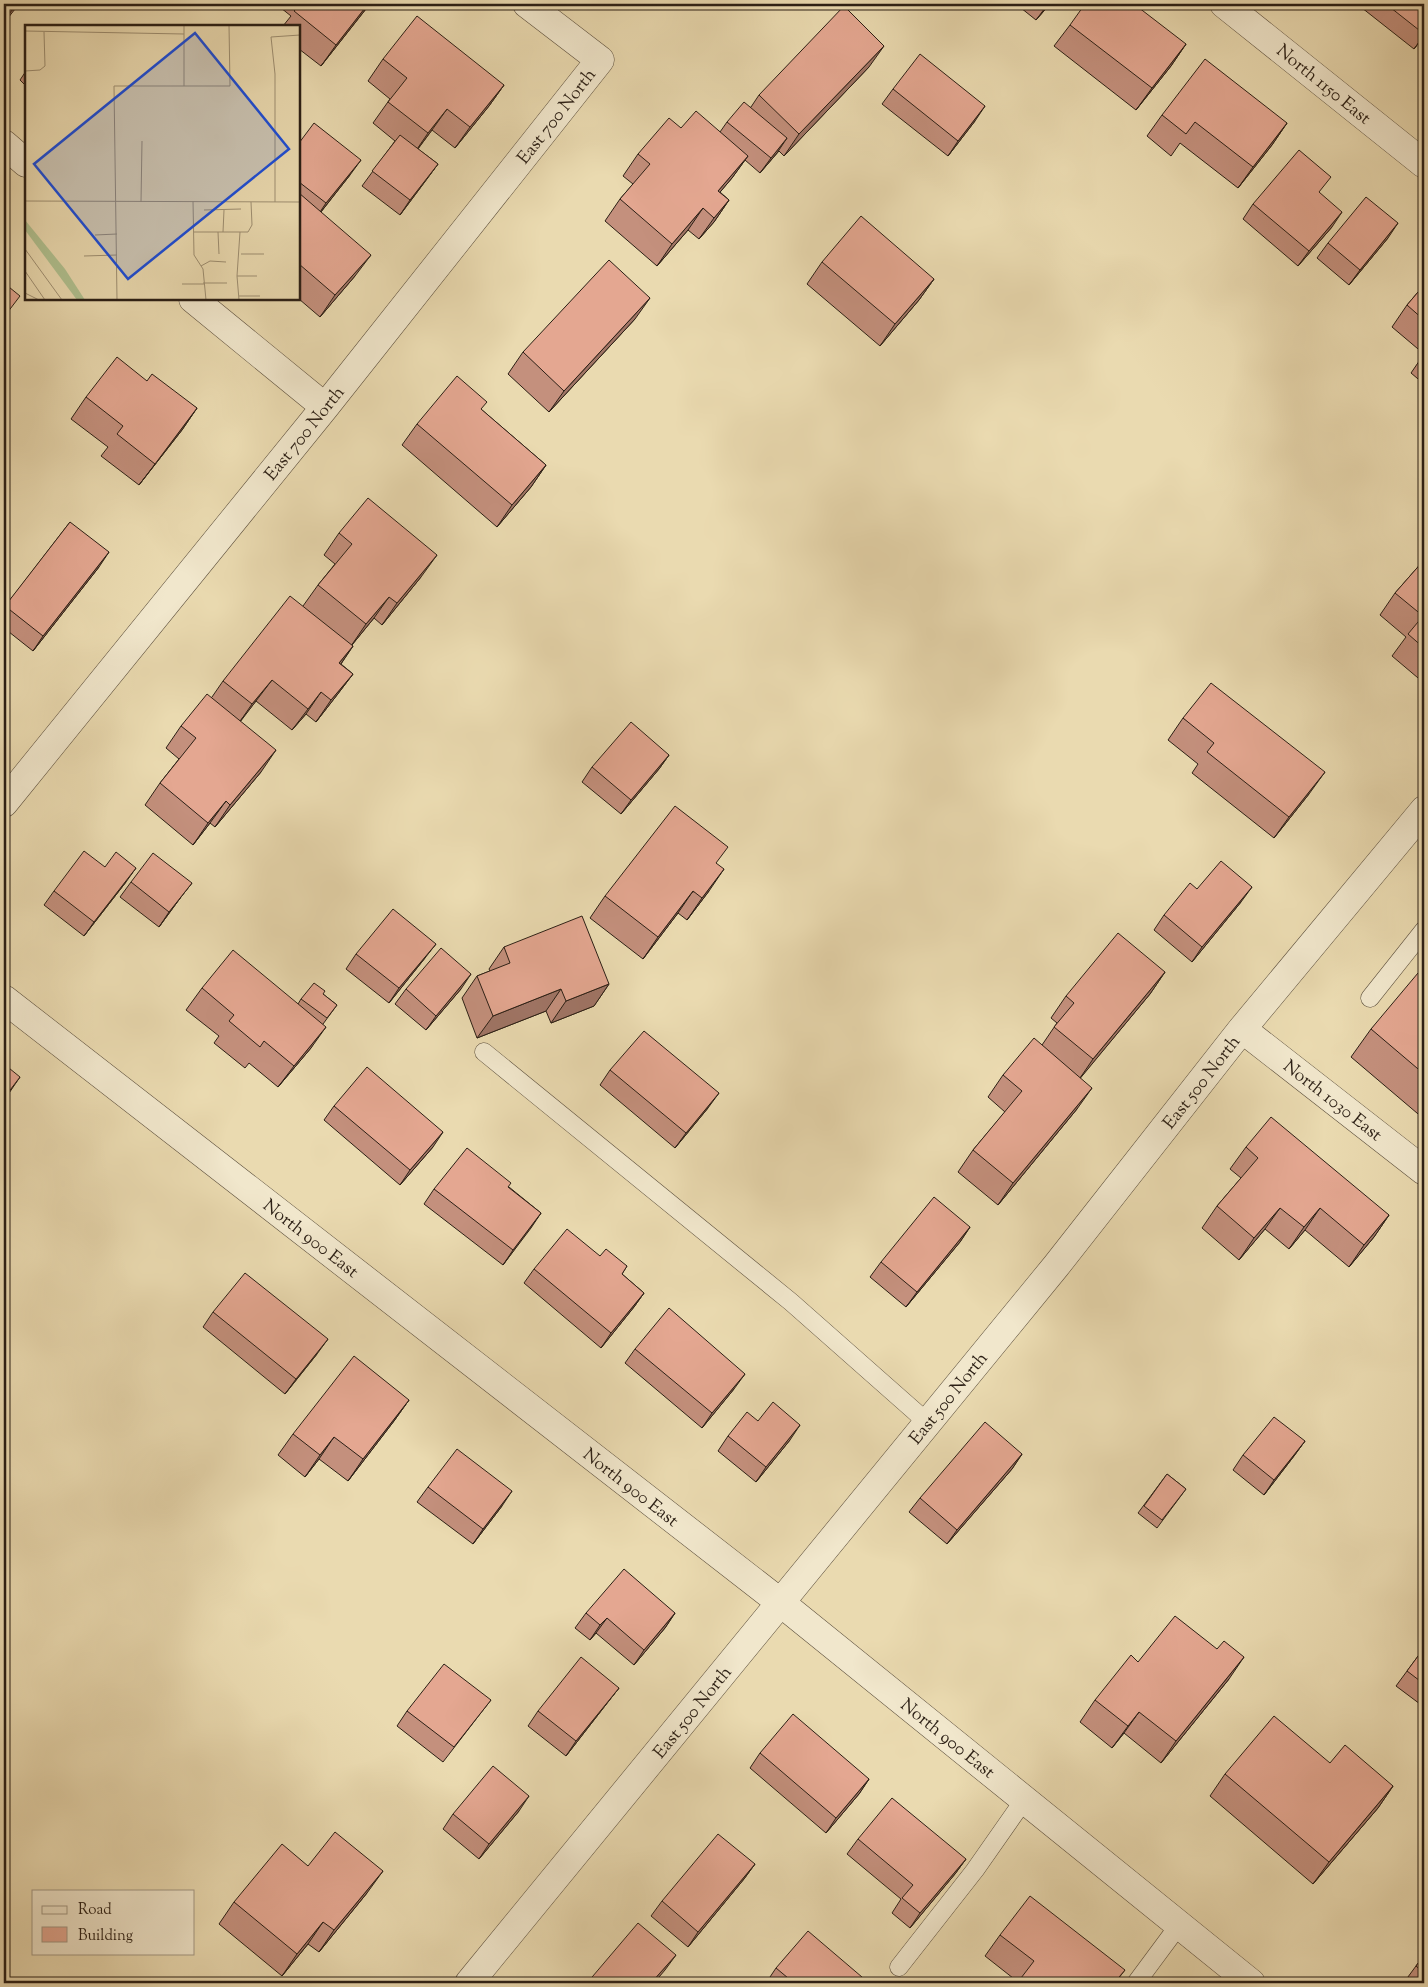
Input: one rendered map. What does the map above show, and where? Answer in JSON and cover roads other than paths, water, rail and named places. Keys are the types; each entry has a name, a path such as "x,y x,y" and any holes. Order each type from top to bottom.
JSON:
{"street":[{"name":"East 700 North","path":"4,803 325,407 600,60 527,4"},
{"name":"North 1150 East","path":"1224,4 1424,164"},
{"path":"4,144 25,162"},
{"path":"194,300 325,407"},
{"name":"East 500 North","path":"469,1983 1056,1266 1242,1029 1424,810"},
{"name":"North 900 East","path":"4,999 781,1603 1252,1983"},
{"name":"North 1030 East","path":"1242,1029 1424,1171"}],"lane":[{"path":"1370,998 1424,930"},
{"path":"484,1052 791,1302 928,1423"},
{"path":"899,1967 975,1870 1024,1800"},
{"path":"1136,1983 1179,1925"}]}
